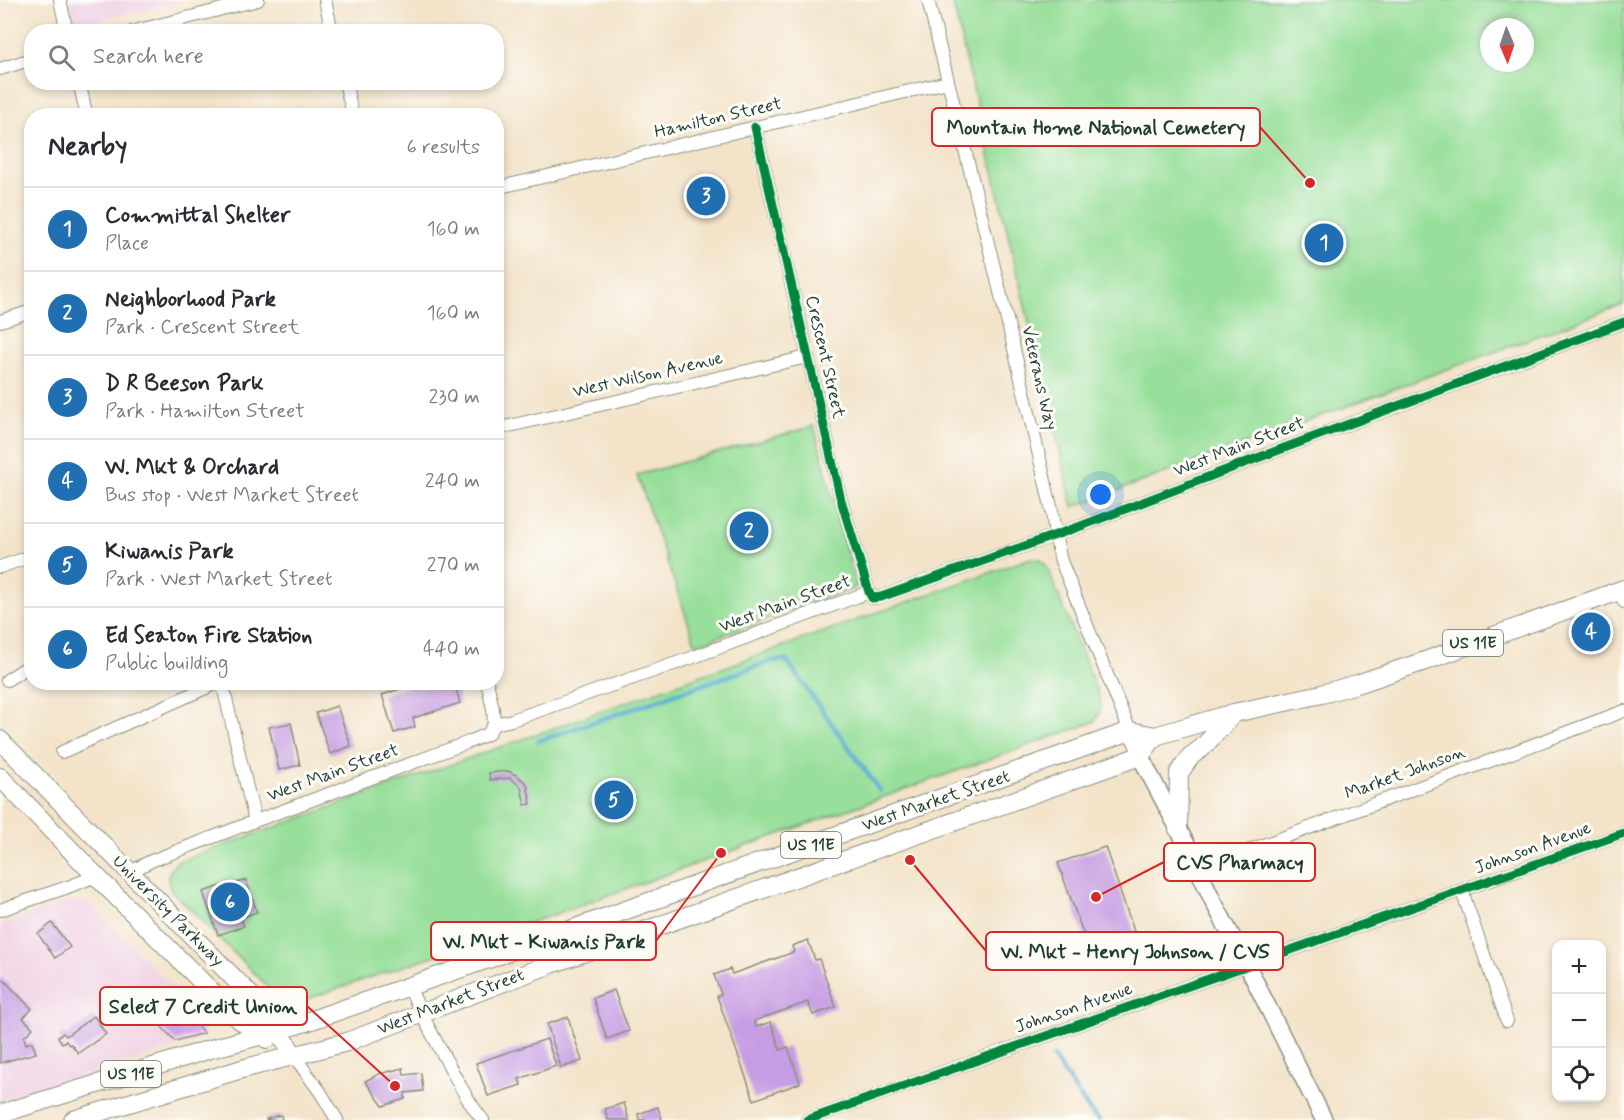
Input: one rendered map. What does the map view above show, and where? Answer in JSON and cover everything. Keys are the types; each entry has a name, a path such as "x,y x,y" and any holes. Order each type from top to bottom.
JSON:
{"main road":[{"name":"US 11E","path":"1130,731 1155,736 1234,713 1322,694 1622,594"},
{"path":"1178,829 1179,773 1191,756 1202,748 1234,713"},
{"name":"West Market Street","path":"0,1114 214,1048 271,1033 1130,731"},
{"path":"1155,736 1140,756 1324,1120"},
{"name":"University Parkway","path":"0,740 269,1014 271,1033"},
{"name":"West Market Street","path":"73,1120 242,1069 347,1042 551,964 1140,756"},
{"name":"University Parkway","path":"0,777 240,1020 271,1033 294,1056"}],"street":[{"path":"60,0 65,24"},
{"path":"163,24 258,0"},
{"path":"325,0 330,24"},
{"name":"Veterans Way","path":"928,0 1047,488 1061,561 1140,756"},
{"path":"0,69 24,62"},
{"name":"Hamilton Street","path":"504,186 948,82"},
{"path":"81,90 85,108"},
{"path":"347,90 351,108"},
{"name":"Crescent Street","path":"755,127 841,500 869,592"},
{"path":"0,321 24,314"},
{"name":"West Main Street","path":"130,872 151,861 255,821 469,742 488,734 494,724 512,720 691,658 869,592 872,598 881,597 1055,535 1624,322"},
{"name":"West Wilson Avenue","path":"504,427 807,357"},
{"path":"0,567 24,559"},
{"path":"7,681 24,669"},
{"path":"62,752 202,690"},
{"path":"222,690 255,821"},
{"path":"489,690 494,724"},
{"name":"Market Johnson","path":"1199,869 1624,711"},
{"name":"Johnson Avenue","path":"807,1120 1624,833"},
{"path":"0,910 96,876"},
{"path":"1462,891 1507,1021"},
{"path":"409,986 421,1014 461,1088 483,1120"},
{"path":"294,1056 337,1120"}],"shaded area":[{"path":"69,0 186,0 84,24 75,24"},
{"path":"82,901 90,904 199,1012 206,1025 204,1038 0,1102 0,925 69,902"}],"green space":[{"path":"952,0 1624,0 1624,304 1073,507"},
{"path":"814,426 856,587 696,645 637,475"},
{"path":"1031,558 1041,559 1048,569 1100,699 1100,711 1094,722 547,917 290,1005 281,1000 171,890 169,875 177,862"}],"building":[{"path":"1332,233 1337,246 1316,253 1312,240"},
{"path":"397,690 456,690 460,703 413,718 415,727 394,733 382,695"},
{"path":"337,706 351,746 330,754 316,713"},
{"path":"291,723 300,765 279,770 269,727"},
{"path":"508,771 527,784 531,804 525,805 521,787 510,778 490,780 489,773"},
{"path":"1105,847 1134,931 1088,947 1058,863"},
{"path":"246,880 257,912 241,918 244,926 218,935 203,892"},
{"path":"52,923 70,947 55,958 38,934"},
{"path":"808,940 815,960 819,959 836,1007 813,1015 808,1002 754,1021 756,1027 771,1022 780,1050 788,1047 800,1083 754,1100 717,996 721,994 714,975 730,969 732,974 794,952 792,946"},
{"path":"0,976 32,1009 23,1018 33,1028 24,1037 26,1044 32,1042 36,1053 0,1063"},
{"path":"614,990 629,1031 607,1039 593,998"},
{"path":"164,991 204,1033 175,1041 144,1008"},
{"path":"94,1016 106,1034 78,1053 71,1044 69,1045 66,1041 62,1043 58,1037 63,1033 66,1036"},
{"path":"568,1017 582,1061 561,1068 547,1024"},
{"path":"547,1039 556,1066 519,1079 521,1085 488,1096 476,1063"},
{"path":"403,1068 404,1075 421,1073 423,1091 405,1093 405,1099 383,1106 365,1081 379,1074"},
{"path":"624,1103 629,1120 608,1120 605,1109"},
{"path":"658,1107 662,1120 640,1120 638,1114"},
{"path":"281,1115 282,1120 266,1120 266,1119"}],"waterway":[{"path":"538,741 772,661 786,660 880,791"},
{"path":"1053,1057 1089,1110 1099,1120"}],"cycle path":[{"path":"755,127 841,500 872,598 881,597 1081,526 1624,322"},
{"path":"807,1120 1624,833"}],"place":[{"name":"Mountain Home National Cemetery","path":"1310,183"},
{"name":"D R Beeson Park","path":"706,196"},
{"name":"Committal Shelter","path":"1324,243"},
{"name":"Neighborhood Park","path":"749,531"},
{"name":"W. Mkt & Orchard","path":"1591,632"},
{"name":"Kiwanis Park","path":"614,800"},
{"name":"W. Mkt - Kiwanis Park","path":"721,853"},
{"name":"W. Mkt - Henry Johnson / CVS","path":"910,860"},
{"name":"CVS Pharmacy","path":"1096,897"},
{"name":"Ed Seaton Fire Station","path":"230,902"},
{"name":"Select 7 Credit Union","path":"395,1086"}]}
